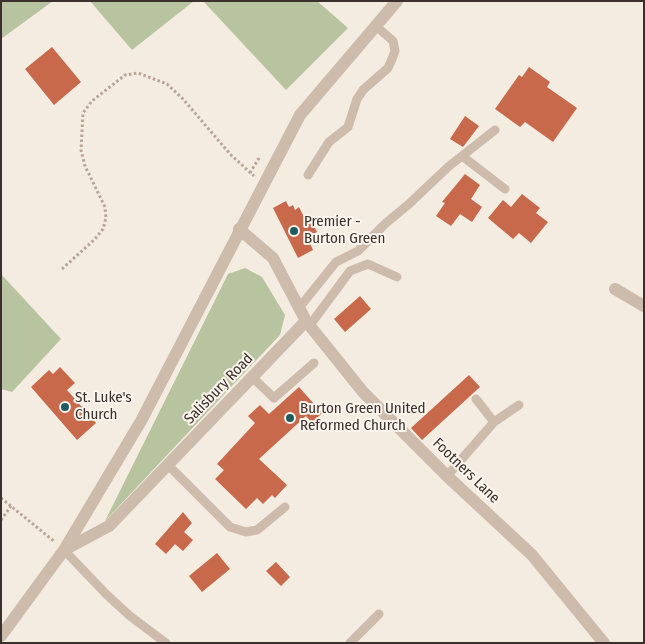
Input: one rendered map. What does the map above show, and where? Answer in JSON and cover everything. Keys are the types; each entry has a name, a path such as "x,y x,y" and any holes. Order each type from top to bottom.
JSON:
{"street":[{"name":"Salisbury Road","path":"1,636 64,550 142,421 239,229 300,115 397,1"},
{"path":"239,229 273,258 308,323"},
{"path":"615,289 644,306"},
{"name":"Salisbury Road","path":"64,550 109,526 308,323"},
{"name":"Footners Lane","path":"308,323 363,392 447,476 532,555 604,643"}],"lane":[{"path":"308,175 329,142 348,128 357,99 388,68 395,51 393,41 376,26"},
{"path":"299,308 336,262 358,251 386,223 462,156 495,130"},
{"path":"462,156 505,189"},
{"path":"308,323 350,271 368,264 396,276"},
{"path":"252,378 274,398 314,363"},
{"path":"476,399 494,422"},
{"path":"447,476 494,422 519,405"},
{"path":"168,465 230,526 246,532 257,530 285,507"},
{"path":"64,550 113,600 166,643"},
{"path":"350,643 379,614"}],"path":[{"path":"62,270 95,239 103,229 106,218 105,207 85,166 81,150 83,114 92,101 125,76 138,73 167,84 183,99 230,154 264,183"},
{"path":"1,498 64,550"},
{"path":"1,520 11,506"}],"green space":[{"path":"1,1 53,1 1,39"},
{"path":"90,1 194,1 132,50"},
{"path":"203,1 317,1 348,28 286,90"},
{"path":"245,268 262,277 285,315 280,335 105,521 228,274"},
{"path":"1,274 61,339 12,392 1,389"}],"building":[{"path":"52,47 81,82 54,105 25,69"},
{"path":"529,67 550,82 547,87 577,108 553,142 525,122 520,127 495,109 519,75 522,77"},
{"path":"465,116 479,126 463,147 450,139"},
{"path":"465,174 480,185 471,199 482,207 472,222 460,214 451,226 436,216 445,203 442,202"},
{"path":"522,194 540,208 536,213 548,222 531,243 519,233 513,239 488,218 503,200 511,207"},
{"path":"286,201 289,207 293,205 295,210 299,207 304,217 308,215 317,232 307,237 313,250 298,258 273,208"},
{"path":"360,296 371,309 345,332 334,319"},
{"name":"St. Luke's Church","path":"60,367 75,383 67,390 96,423 77,440 31,387 49,370 53,374"},
{"path":"469,375 480,387 422,440 411,428"},
{"path":"299,387 322,413 312,423 306,416 259,459 287,485 275,498 272,495 263,504 257,498 246,509 215,479 224,470 217,464 255,423 248,416 260,405 269,414"},
{"path":"183,512 192,523 184,532 193,540 183,551 175,544 166,554 155,544"},
{"path":"217,553 230,569 202,592 189,576"},
{"path":"276,562 290,577 281,586 266,571"}],"place":[{"name":"Premier - Burton Green","path":"294,231"},
{"name":"St. Luke's Church","path":"65,407"},
{"name":"Burton Green United Reformed Church","path":"290,418"}]}
